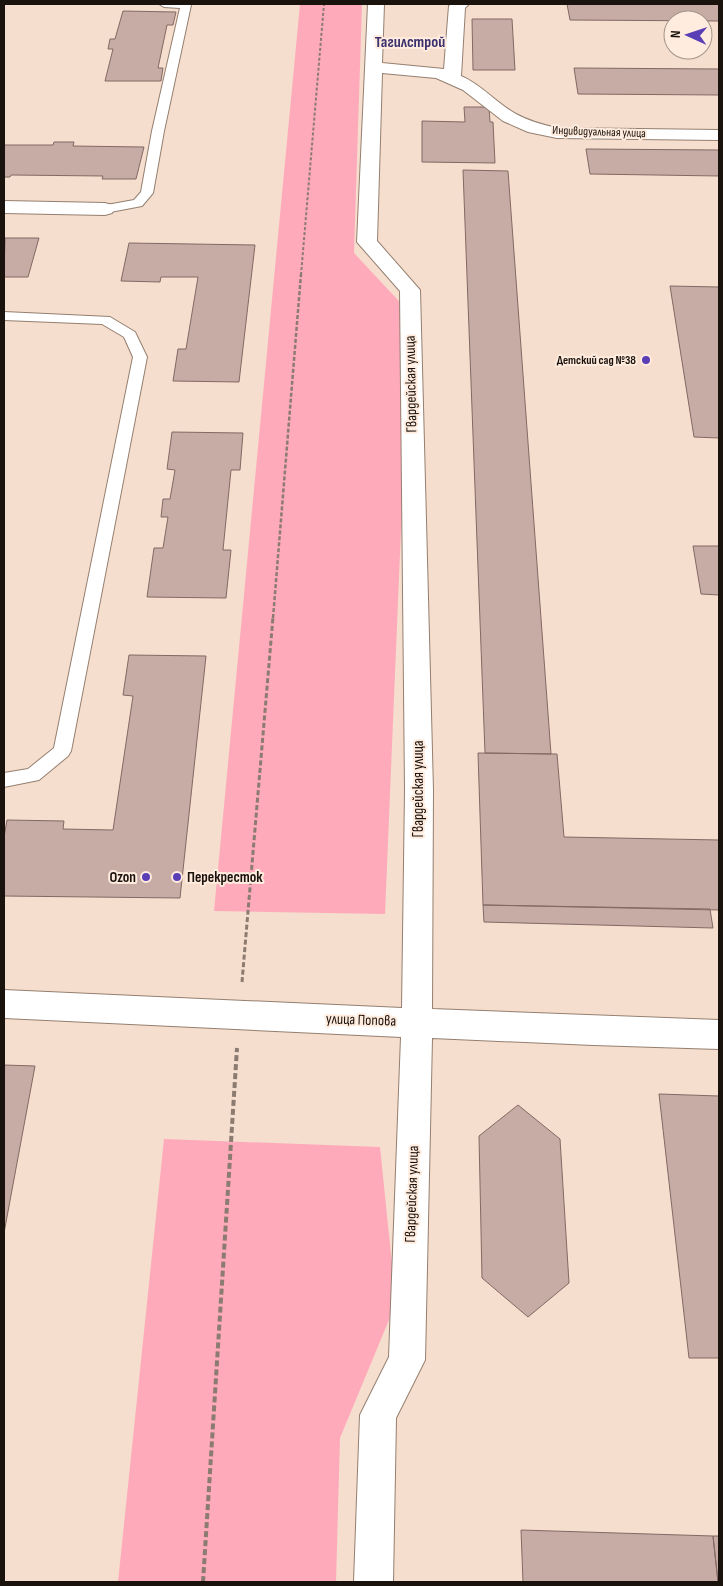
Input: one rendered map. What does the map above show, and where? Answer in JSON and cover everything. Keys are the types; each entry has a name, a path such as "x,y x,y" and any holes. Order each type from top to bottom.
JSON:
{"street":[{"name":"Гвардейская улица","path":"374,1582 378,1415 407,1360 417,1022 418,790 410,290 368,242 376,4"},
{"path":"452,78 457,6 461,4"},
{"name":"Индивидуальная улица","path":"374,67 439,73 469,86 509,117 542,130 557,133 719,135"},
{"path":"4,207 105,209"},
{"name":"улица Попова","path":"4,1004 593,1031 719,1034"}],"lane":[{"path":"105,209 138,203 147,193 158,131 186,5 164,4"},
{"path":"4,316 105,320 130,335 140,357 62,751 33,775 4,780"}],"path":[{"path":"203,1582 239,1016 324,4"}],"shaded area":[{"path":"300,4 362,4 354,253 410,313 385,914 214,911"},
{"path":"164,1139 380,1147 396,1303 340,1438 336,1582 118,1582"}],"building":[{"path":"567,4 719,4 719,21 713,21 713,10 663,10 663,21 570,20"},
{"path":"123,11 176,12 173,25 167,25 158,68 163,68 161,81 105,81 113,49 108,49 110,39 115,39"},
{"path":"472,19 512,19 515,70 473,70"},
{"path":"574,68 719,69 719,95 578,94"},
{"path":"464,107 489,107 490,122 493,122 495,163 422,162 422,121 465,122"},
{"path":"54,142 74,142 73,146 144,147 136,179 102,179 103,176 11,175 10,177 4,177 4,145 53,145"},
{"path":"586,149 719,150 719,176 590,174"},
{"path":"463,170 508,171 551,754 485,753"},
{"path":"5,238 39,238 28,277 4,277"},
{"path":"129,243 255,245 239,382 173,381 178,349 186,349 198,277 161,277 160,282 121,281"},
{"path":"670,286 719,287 719,438 694,437"},
{"path":"172,432 243,433 240,470 231,470 223,550 231,550 226,598 147,597 154,548 163,548 168,517 161,517 163,499 170,499 175,470 167,469"},
{"path":"693,546 719,546 719,595 701,594"},
{"path":"129,655 206,656 180,898 4,896 4,837 7,820 64,821 63,829 113,830 133,696 123,695"},
{"path":"478,753 557,754 564,837 719,840 719,910 483,905"},
{"path":"483,905 710,909 713,928 484,922"},
{"path":"4,1065 35,1066 4,1233"},
{"path":"659,1094 719,1096 719,1358 689,1358"},
{"path":"518,1105 560,1139 569,1283 528,1317 482,1278 479,1136"},
{"path":"521,1530 713,1536 718,1582 523,1582"},
{"path":"713,1536 719,1536 719,1582 718,1582"}],"place":[{"name":"Детский сад №38","path":"646,360"},
{"name":"Ozon","path":"146,877"},
{"name":"Перекресток","path":"177,877"}],"district":[{"name":"Тагилстрой","path":"410,42"}]}
